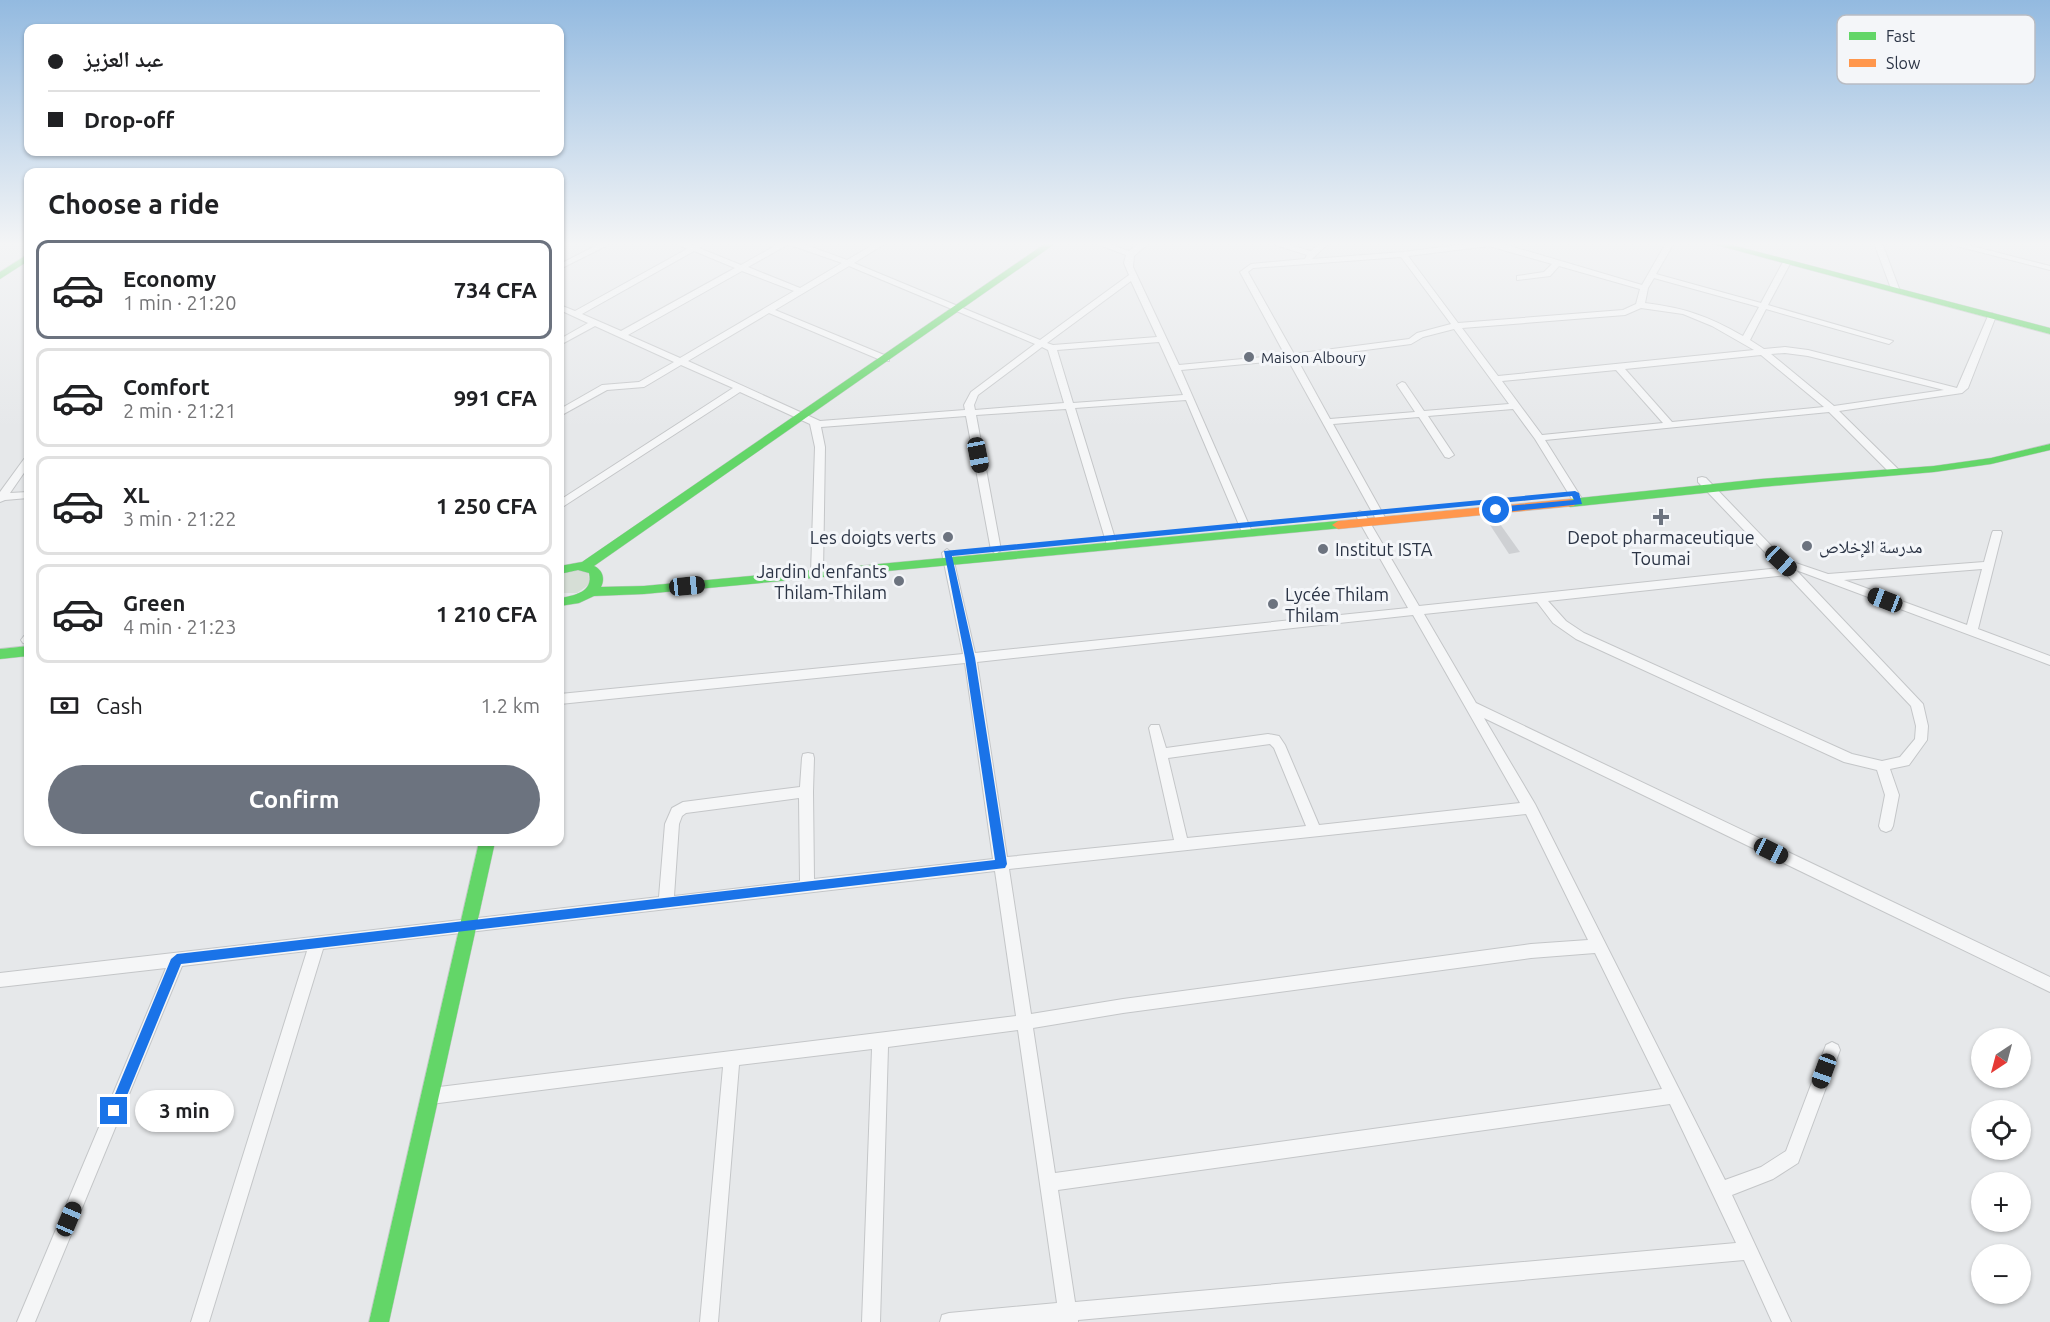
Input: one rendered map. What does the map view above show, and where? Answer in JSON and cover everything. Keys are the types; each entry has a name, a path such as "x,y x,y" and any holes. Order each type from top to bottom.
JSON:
{"main road":[{"path":"585,566 808,420 886,359 964,305"},
{"path":"1953,305 2050,329"},
{"path":"1959,305 2050,329"},
{"path":"1892,469 2050,437"},
{"path":"564,602 576,600 595,586 625,582 947,558 1706,484 1991,460 2050,447"},
{"path":"947,558 996,550 1111,542"},
{"path":"564,568 585,566 595,571 595,586"},
{"path":"0,643 24,642"},
{"path":"0,654 24,644"},
{"path":"379,1322 486,846"}],"street":[{"path":"575,314 592,305"},
{"path":"621,335 675,305"},
{"path":"564,411 605,387 642,385 778,305"},
{"path":"948,305 1052,348 1162,339"},
{"path":"996,550 969,405 974,394 1093,305"},
{"path":"1146,305 1189,397 1245,529"},
{"path":"1262,305 1380,516"},
{"path":"1439,305 1497,379 1539,438 1577,498"},
{"path":"1176,368 1290,357 1411,341 1420,335 1454,326 1625,312 1641,305 1684,312 1766,352 1892,469"},
{"path":"1758,305 1889,341"},
{"path":"1745,341 1763,306"},
{"path":"564,309 808,420 847,423 1189,397"},
{"path":"769,310 886,359"},
{"path":"1539,438 1830,409 1959,391 1963,388 1992,316"},
{"path":"564,340 595,323"},
{"path":"1052,348 1111,542"},
{"path":"1497,379 1766,352 1800,351 1959,391"},
{"path":"1618,367 1670,425"},
{"path":"1402,385 1449,455"},
{"path":"564,501 738,389"},
{"path":"1328,422 1516,406"},
{"path":"808,420 820,447 817,569"},
{"path":"1,498 24,466"},
{"path":"1540,598 1552,617 1563,627 1580,636 1849,758 1882,766 1904,761 1921,740 1922,726 1917,704 1706,484"},
{"path":"1,498 24,495"},
{"path":"1362,518 1530,808 1721,1190 1782,1322"},
{"path":"1971,632 1997,533"},
{"path":"947,558 970,658 1068,1317"},
{"path":"1781,561 2050,661"},
{"path":"1825,577 1988,565"},
{"path":"564,699 1791,571"},
{"path":"1471,706 2050,985"},
{"path":"1155,728 1182,845"},
{"path":"1161,754 1268,738 1274,740 1279,745 1315,831"},
{"path":"807,887 808,758"},
{"path":"1882,766 1892,795 1886,826"},
{"path":"666,903 672,824 677,812 682,808 806,792"},
{"path":"0,980 1001,864 1530,808"},
{"path":"200,1322 317,944"},
{"path":"431,1096 1025,1022 1134,1004 1531,951 1600,946"},
{"path":"26,1322 177,959"},
{"path":"871,1322 880,1040"},
{"path":"1721,1190 1764,1175 1781,1167 1792,1157 1832,1050"},
{"path":"709,1322 732,1059"},
{"path":"1048,1183 1672,1096"},
{"path":"949,1322 1068,1317 1749,1251"}],"shaded area":[{"path":"578,570 588,573 590,584 577,593 564,593 564,574"}],"building":[{"path":"1500,524 1520,552 1509,554 1490,525"}],"traffic: fast":[{"path":"585,566 963,305"},
{"path":"1949,305 2050,331"},
{"path":"1570,503 1761,483 1934,469 1991,461 2050,447"},
{"path":"591,592 644,590 1338,525"},
{"path":"564,569 574,566 586,567 595,571 597,579 596,585 588,594 564,601"},
{"path":"0,654 24,651"},
{"path":"379,1322 486,846"}],"traffic: slow":[{"path":"1338,525 1570,503"}],"place":[{"name":"Maison Alboury","path":"1249,357"},
{"name":"Depot pharmaceutique Toumai","path":"1661,517"},
{"name":"Les doigts verts","path":"948,537"},
{"name":"مدرسة الإخلاص","path":"1807,546"},
{"name":"Institut ISTA","path":"1323,549"},
{"name":"Jardin d'enfants Thilam-Thilam","path":"899,581"},
{"name":"Lycée Thilam Thilam","path":"1273,604"}],"route":[{"path":"114,1111 177,959 1001,864 970,658 947,553 1575,493 1579,502 1496,510"}]}
